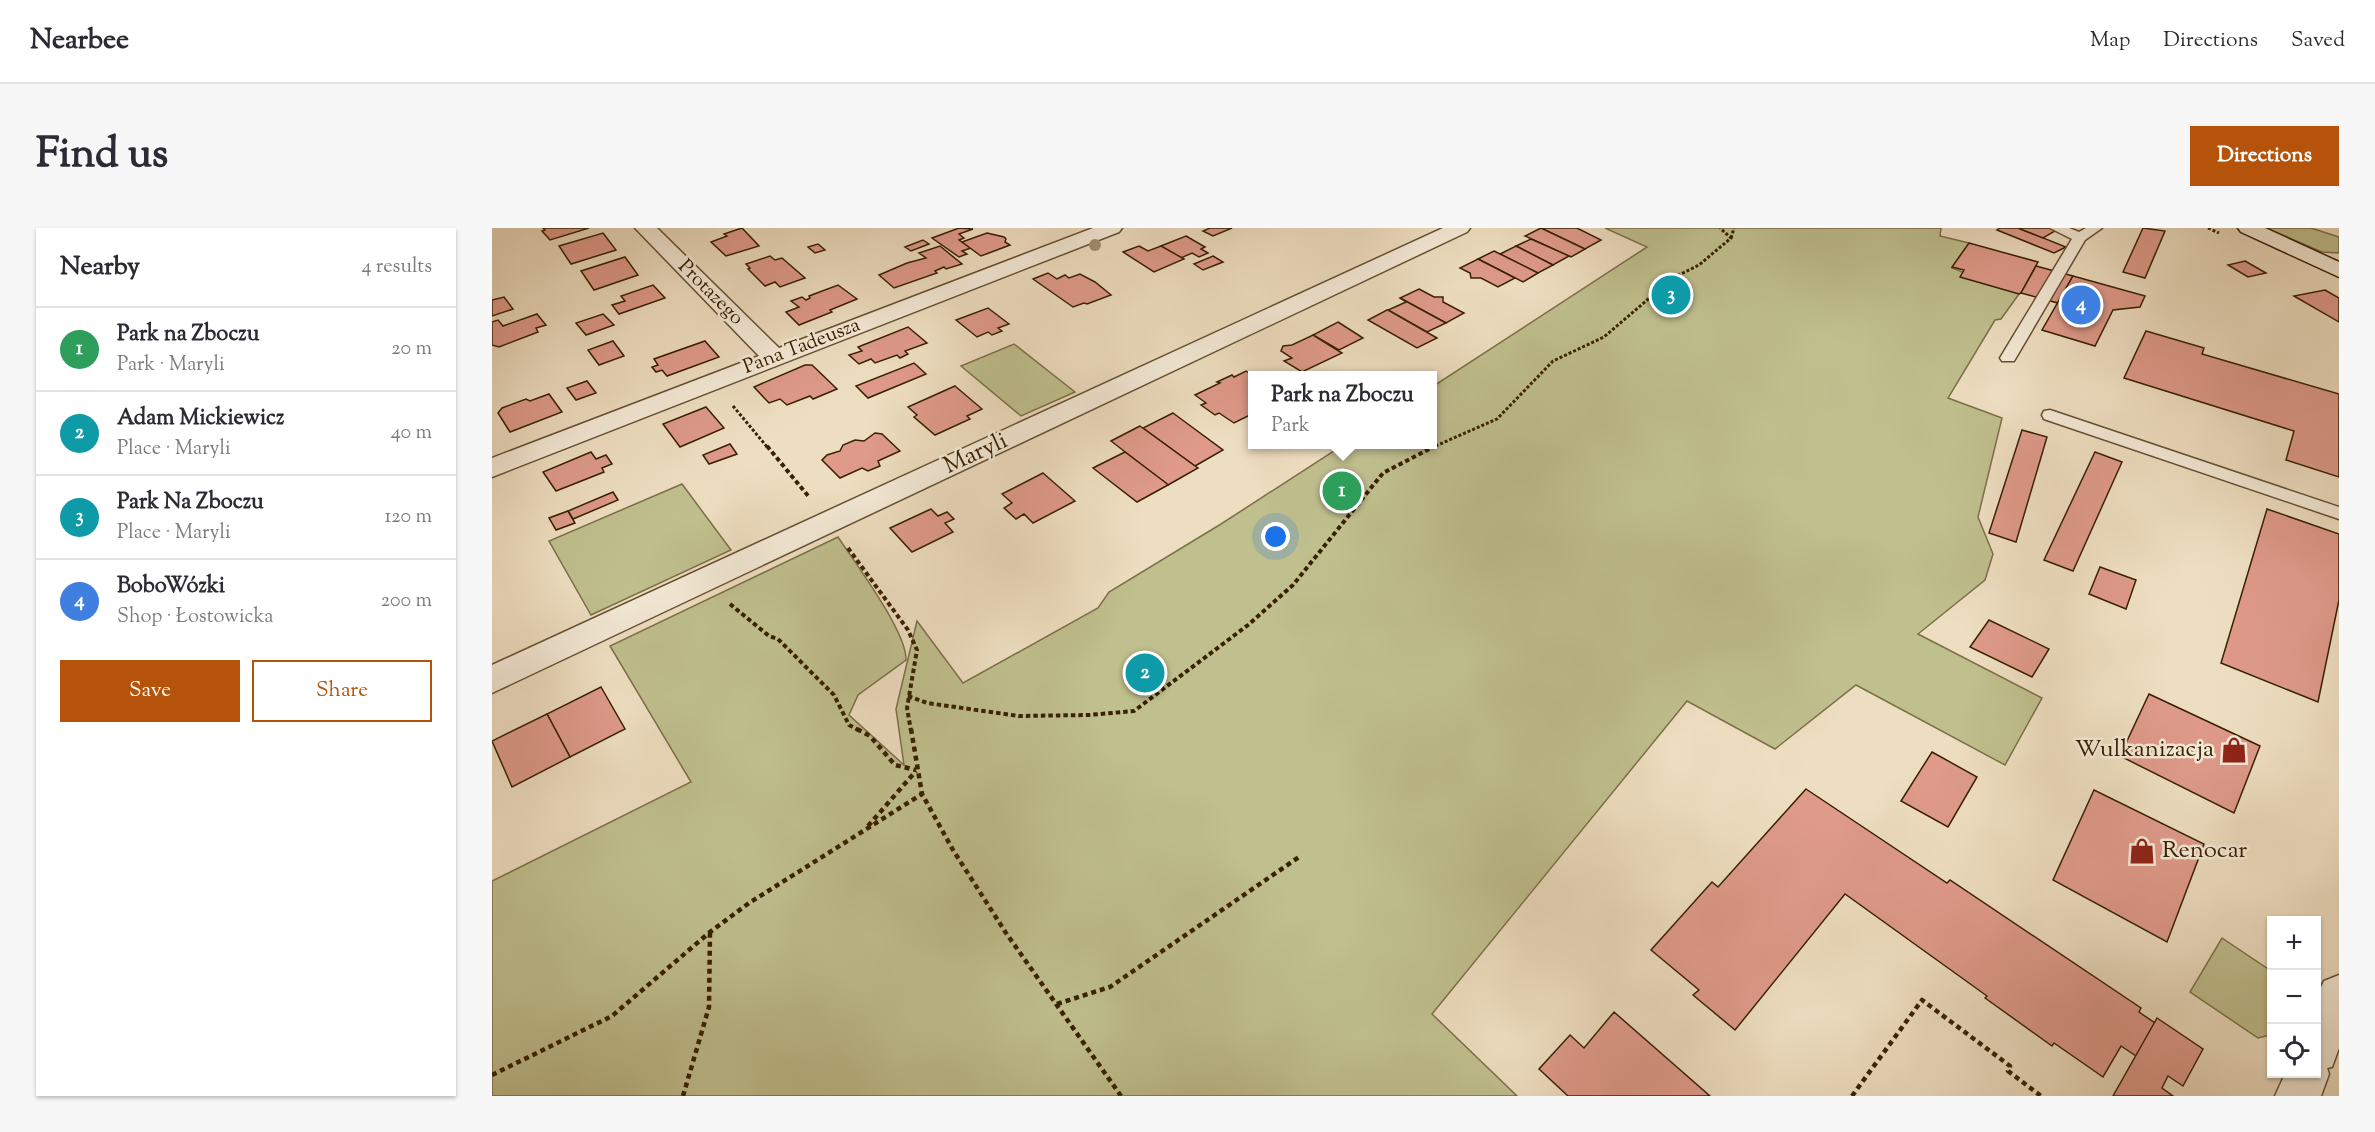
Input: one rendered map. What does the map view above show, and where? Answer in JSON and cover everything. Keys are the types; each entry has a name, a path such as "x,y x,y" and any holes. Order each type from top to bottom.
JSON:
{"street":[{"name":"Protazego","path":"645,228 775,358"},
{"name":"Pana Tadeusza","path":"492,468 1112,228"},
{"name":"Maryli","path":"492,680 1460,228"},
{"path":"2248,228 2339,270"},
{"path":"1047,232 1068,245"},
{"path":"2321,1039 2339,995"},
{"path":"2298,1096 2305,1078"}],"lane":[{"path":"2057,228 2080,237"},
{"path":"2008,358 2080,237 2095,228"},
{"path":"2050,415 2339,513"}],"path":[{"path":"1720,228 1731,238"},
{"path":"1437,445 1497,419 1553,361 1604,337 1673,278 1699,265 1731,238 1734,228"},
{"path":"712,382 813,502"},
{"path":"908,696 927,702 1019,716 1089,715 1134,711 1248,625 1293,585 1383,473 1428,449"},
{"path":"847,546 908,630 917,650 908,696 909,728 922,794 953,850 1006,933 1121,1096"},
{"path":"696,585 715,592 769,636 778,639 834,695 849,725 870,736 895,765 916,770"},
{"path":"865,830 916,770"},
{"path":"492,1075 612,1016 710,932 749,903 922,794"},
{"path":"1057,1004 1110,987 1299,857"},
{"path":"683,1096 709,1007 710,932"},
{"path":"1852,1096 1922,1000 2010,1066 2008,1071 2041,1096"}],"shaded area":[{"path":"1605,228 1941,228 1940,236 1969,243 1952,268 2019,294 2001,319 1995,320 1948,398 2002,418 1978,517 1993,554 1985,580 1918,634 2042,698 2005,765 1856,685 1775,749 1687,701 1432,1014 1517,1096 492,1096 492,881 691,782 610,646 838,537 889,616 904,648 906,660 858,695 849,715 904,765 896,709 917,621 963,683 1098,608 1109,592 1221,524 1337,449 1437,449 1437,384 1647,247"},
{"path":"2266,228 2311,228 2339,237 2339,253 2322,252"},
{"path":"1014,344 1075,392 1021,416 961,366"},
{"path":"682,484 731,550 591,615 549,541"},
{"path":"2222,938 2267,968 2267,1036 2258,1038 2190,992"}],"building":[{"path":"543,228 589,228 550,240 542,231 545,230"},
{"path":"742,228 759,246 726,256 711,242 727,236 724,234"},
{"path":"959,228 973,229 959,234 964,238 959,240 971,248 962,251 967,254 959,257 932,238"},
{"path":"1210,228 1232,228 1213,236 1203,231"},
{"path":"1541,228 1577,228 1601,240 1585,249"},
{"path":"1541,228 1585,249 1571,257 1525,236"},
{"path":"2018,228 2066,247 2054,253 1997,230"},
{"path":"2018,228 2060,228 2043,238"},
{"path":"2143,228 2165,231 2145,278 2123,272"},
{"path":"603,233 616,250 571,264 559,246"},
{"path":"987,233 1004,237 1005,242 1010,245 981,256 962,242"},
{"path":"1186,236 1205,247 1201,249 1208,253 1199,257 1192,253 1181,258 1161,246"},
{"path":"1531,239 1569,256 1553,265 1516,246"},
{"path":"923,240 929,244 911,251 905,247"},
{"path":"1969,243 2038,262 2021,293 1960,277 1964,270 1952,267"},
{"path":"818,244 825,250 815,253 808,247"},
{"path":"940,246 962,264 946,269 944,267 935,271 937,273 894,288 879,275 926,258 919,253"},
{"path":"1139,246 1148,251 1161,246 1184,259 1154,272 1123,252"},
{"path":"1516,246 1553,265 1538,273 1500,254"},
{"path":"1494,251 1538,273 1523,282 1478,259"},
{"path":"770,256 775,260 782,258 805,278 780,287 775,282 765,286 746,264"},
{"path":"1213,256 1223,262 1203,270 1194,264"},
{"path":"625,257 638,275 594,290 581,271"},
{"path":"1478,259 1515,278 1498,287 1481,278 1471,278 1470,273 1460,268"},
{"path":"2245,261 2266,273 2248,277 2228,265"},
{"path":"2036,266 2073,276 2058,303 2021,293"},
{"path":"1048,273 1057,279 1065,275 1069,278 1080,274 1111,295 1073,307 1033,279"},
{"path":"2073,276 2145,296 2140,307 2113,310 2095,346 2042,330"},
{"path":"653,285 665,298 619,314 612,305 625,301 621,296"},
{"path":"838,285 857,299 799,325 786,312 799,307 791,301 802,297 806,300 810,298 809,296"},
{"path":"1419,289 1434,297 1443,297 1443,302 1464,313 1446,323 1400,298"},
{"path":"2325,290 2339,298 2339,322 2294,296"},
{"path":"504,297 513,309 492,316 492,300"},
{"path":"1400,298 1446,323 1427,332 1388,310 1406,302"},
{"path":"988,308 1009,324 998,328 1002,331 992,335 988,332 977,337 956,320"},
{"path":"1388,310 1437,338 1417,348 1368,320"},
{"path":"537,314 546,325 536,328 538,332 499,347 492,345 492,322 498,320 503,326"},
{"path":"603,314 614,325 586,335 576,323"},
{"path":"1338,322 1363,338 1339,350 1313,335"},
{"path":"908,327 927,343 905,351 908,354 900,358 897,355 875,363 871,359 859,364 849,355 862,351 858,347"},
{"path":"2146,331 2204,348 2202,354 2339,394 2339,477 2286,460 2294,431 2124,378"},
{"path":"1313,335 1342,353 1300,371 1284,361 1292,358 1281,351 1283,346 1292,345"},
{"path":"613,341 624,356 599,365 588,350"},
{"path":"705,341 719,357 667,376 662,370 656,372 652,367 658,365 654,359"},
{"path":"914,363 926,374 868,398 856,386"},
{"path":"805,365 812,365 837,389 813,399 810,396 787,405 780,399 769,403 754,387"},
{"path":"1246,371 1248,372 1248,416 1234,423 1219,413 1215,415 1201,405 1206,403 1195,395 1232,375 1234,377"},
{"path":"587,381 596,393 576,400 567,388"},
{"path":"955,386 982,409 967,416 970,419 935,435 914,417 917,415 908,407"},
{"path":"549,394 562,412 510,432 498,413 502,408"},
{"path":"706,407 724,428 680,447 663,424"},
{"path":"1173,413 1223,450 1195,466 1143,428"},
{"path":"1140,426 1198,468 1168,485 1111,441"},
{"path":"2022,430 2047,437 2016,542 1989,533"},
{"path":"875,433 882,434 900,451 878,461 880,466 868,471 862,468 840,478 822,460 827,455 840,451 843,445 855,440 864,441"},
{"path":"730,444 737,454 709,464 703,455"},
{"path":"591,452 596,459 606,455 612,464 602,468 604,472 556,491 543,472"},
{"path":"1125,452 1168,485 1137,502 1093,468"},
{"path":"2095,452 2122,462 2073,571 2044,560"},
{"path":"1043,473 1075,501 1033,523 1024,514 1016,519 1004,508 1012,503 1002,494"},
{"path":"613,492 618,500 573,519 568,511"},
{"path":"931,509 938,516 947,512 954,519 945,523 953,532 912,552 890,528"},
{"path":"2267,509 2339,534 2339,600 2318,702 2221,663"},
{"path":"568,511 575,523 556,530 549,518"},
{"path":"2100,567 2136,580 2126,609 2089,594"},
{"path":"1989,620 2049,649 2032,677 1970,647"},
{"path":"601,687 625,729 570,757 547,714"},
{"path":"2149,694 2260,746 2234,813 2120,756"},
{"path":"547,714 570,757 512,787 492,741"},
{"path":"1932,752 1977,777 1948,827 1901,801"},
{"path":"1806,789 1947,883 1950,880 2141,1008 2139,1012 2155,1023 2136,1056 2121,1046 2103,1077 2054,1043 2052,1046 1985,998 1987,996 1845,894 1735,1030 1693,995 1699,990 1651,950 1712,882 1718,887"},
{"path":"2094,790 2204,844 2167,942 2053,880"},
{"path":"1614,1012 1710,1096 1568,1096 1539,1069 1570,1035 1584,1048"},
{"path":"2157,1018 2203,1049 2183,1086 2168,1076 2162,1088 2173,1096 2113,1096"}],"place":[{"name":"Park Na Zboczu","path":"1671,295"},
{"name":"BoboWózki","path":"2081,305"},
{"name":"Park na Zboczu","path":"1342,491"},
{"name":"Adam Mickiewicz","path":"1145,673"},
{"name":"Wulkanizacja","path":"2234,750"},
{"name":"Renocar","path":"2142,851"}]}
